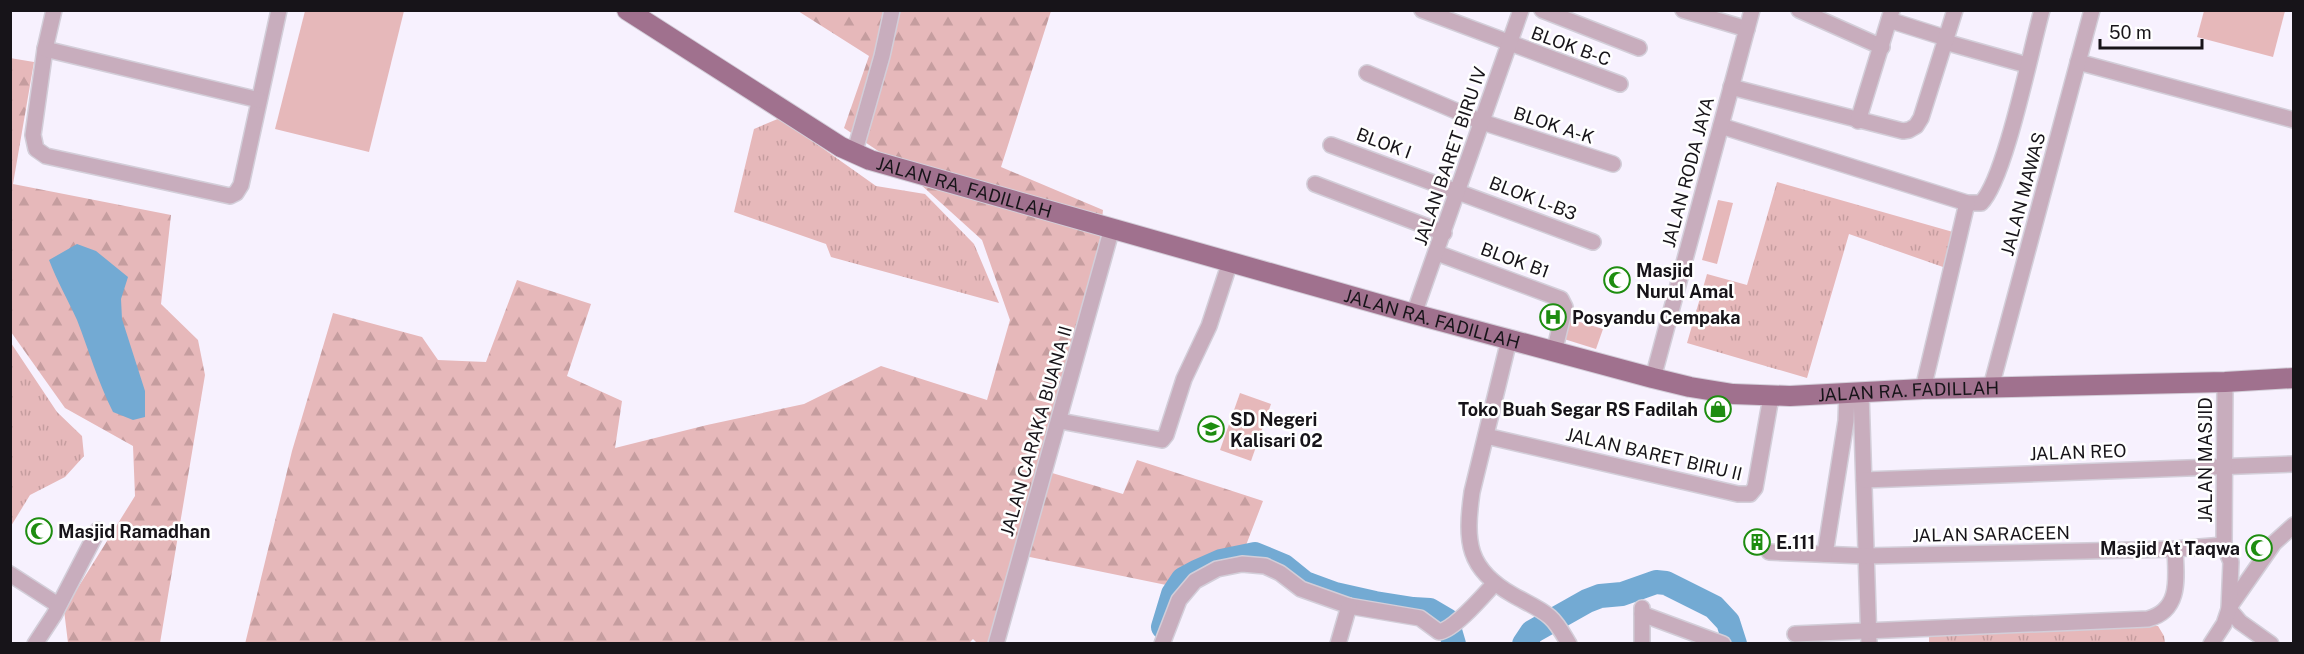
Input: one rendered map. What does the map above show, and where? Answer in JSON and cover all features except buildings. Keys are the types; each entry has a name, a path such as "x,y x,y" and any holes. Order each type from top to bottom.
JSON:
{"main road":[{"name":"JALAN RA. FADILLAH","path":"627,10 854,154 1414,314 1653,378 1716,391 1771,397 1923,389 2224,382 2294,378"}],"street":[{"path":"54,10 45,49 33,135 36,149 46,156 230,196 236,193 241,185 279,10"},
{"path":"854,154 882,56 892,10"},
{"name":"BLOK B-C","path":"1422,10 1620,84"},
{"name":"JALAN BARET BIRU IV","path":"1414,314 1521,10"},
{"path":"1542,10 1639,48"},
{"path":"1683,10 1747,29"},
{"name":"JALAN RODA JAYA","path":"1653,378 1752,10"},
{"path":"1799,10 1882,47"},
{"path":"1731,87 1858,121 1903,131 1909,130 1916,126 1921,118 1955,10"},
{"path":"1721,126 1967,203 1981,203 1990,192 2010,134 2042,10"},
{"name":"JALAN MAWAS","path":"1991,387 2092,10"},
{"path":"1858,121 1891,15 1946,40 2027,65"},
{"path":"45,49 259,100"},
{"path":"2078,63 2294,120"},
{"name":"BLOK A-K","path":"1366,73 1482,122 1613,164"},
{"name":"BLOK I","path":"1331,145 1458,191"},
{"path":"1315,184 1444,234"},
{"name":"BLOK L-B3","path":"1458,191 1593,242"},
{"path":"1923,389 1967,203"},
{"name":"JALAN CARAKA BUANA II","path":"996,644 1112,228"},
{"name":"BLOK B1","path":"1437,253 1561,299 1565,307 1554,352"},
{"path":"1060,421 1162,440 1166,435 1184,379 1209,326 1230,262"},
{"path":"1509,340 1472,492 1469,530 1475,559 1483,574 1494,584 1555,622 1569,644"},
{"name":"JALAN MASJID","path":"2224,382 2224,545 2231,562 2229,609"},
{"path":"1854,393 1864,480 1869,638"},
{"path":"1825,554 1846,421 1854,393"},
{"name":"JALAN BARET BIRU II","path":"1486,436 1738,494 1749,494 1755,488 1771,397"},
{"name":"JALAN REO","path":"1864,480 2294,464"},
{"path":"2211,644 2224,624 2229,609 2274,543 2294,525"},
{"path":"35,644 98,530"},
{"name":"JALAN SARACEEN","path":"1769,552 1866,556 2175,549 2224,545"},
{"path":"1795,634 1869,638 2152,618 2165,610 2174,598 2176,590 2175,549"},
{"path":"1162,644 1179,600 1195,581 1205,574 1231,566 1255,564 1265,566 1280,573 1309,593 1349,606 1420,618 1436,630 1447,632 1494,584"},
{"path":"10,574 58,605"},
{"path":"1338,644 1349,606"},
{"path":"1642,644 1642,609 1723,644"},
{"path":"2229,609 2240,622 2271,644"}],"green space":[{"path":"305,11 404,11 369,152 275,129"},
{"path":"798,11 1051,11 1001,167 1103,210 1093,304 1042,470 1123,494 1137,460 1263,501 1243,553 1198,567 1176,587 1020,555 990,643 977,643 973,639 968,644 245,644 292,451 333,313 422,337 438,360 486,362 517,280 591,304 567,376 622,401 615,448 804,404 881,366 987,400 1010,320 982,240 899,165 844,128 869,56"},
{"path":"2204,11 2285,11 2273,57 2197,37"},
{"path":"10,58 34,62 13,184 171,215 161,304 198,340 205,375 160,643 68,643 64,610 135,496 133,446 65,408 11,332"},
{"path":"780,118 876,186 925,194 974,244 999,303 831,257 826,244 734,212 754,129"},
{"path":"1777,182 1953,232 1943,267 1849,234 1807,378 1687,343 1707,274 1747,285"},
{"path":"1718,200 1733,203 1717,264 1702,260"},
{"path":"1570,319 1603,329 1596,349 1564,339"},
{"path":"11,343 57,412 82,436 84,456 65,477 30,495 11,526"},
{"path":"1240,393 1271,404 1251,461 1220,450"},
{"path":"2109,623 2158,626 2165,643 1929,644 1929,633 2057,631"}],"water":[{"path":"77,244 96,251 128,277 121,299 122,319 145,391 145,417 133,420 113,412 77,320 49,260"}],"waterway":[{"path":"1163,627 1173,594 1183,579 1221,561 1255,554 1284,566 1305,583 1335,594 1375,603 1430,610 1447,620 1454,644"},
{"path":"1524,644 1532,632 1587,601 1600,596 1622,594 1656,582 1666,583 1714,607 1728,622 1735,644"}],"place":[{"name":"Masjid Nurul Amal","path":"1617,280"},
{"name":"Posyandu Cempaka","path":"1553,317"},
{"name":"Toko Buah Segar RS Fadilah","path":"1718,409"},
{"name":"SD Negeri Kalisari 02","path":"1211,429"},
{"name":"Masjid Ramadhan","path":"39,531"},
{"name":"E.111","path":"1757,542"},
{"name":"Masjid At Taqwa","path":"2259,548"}]}
